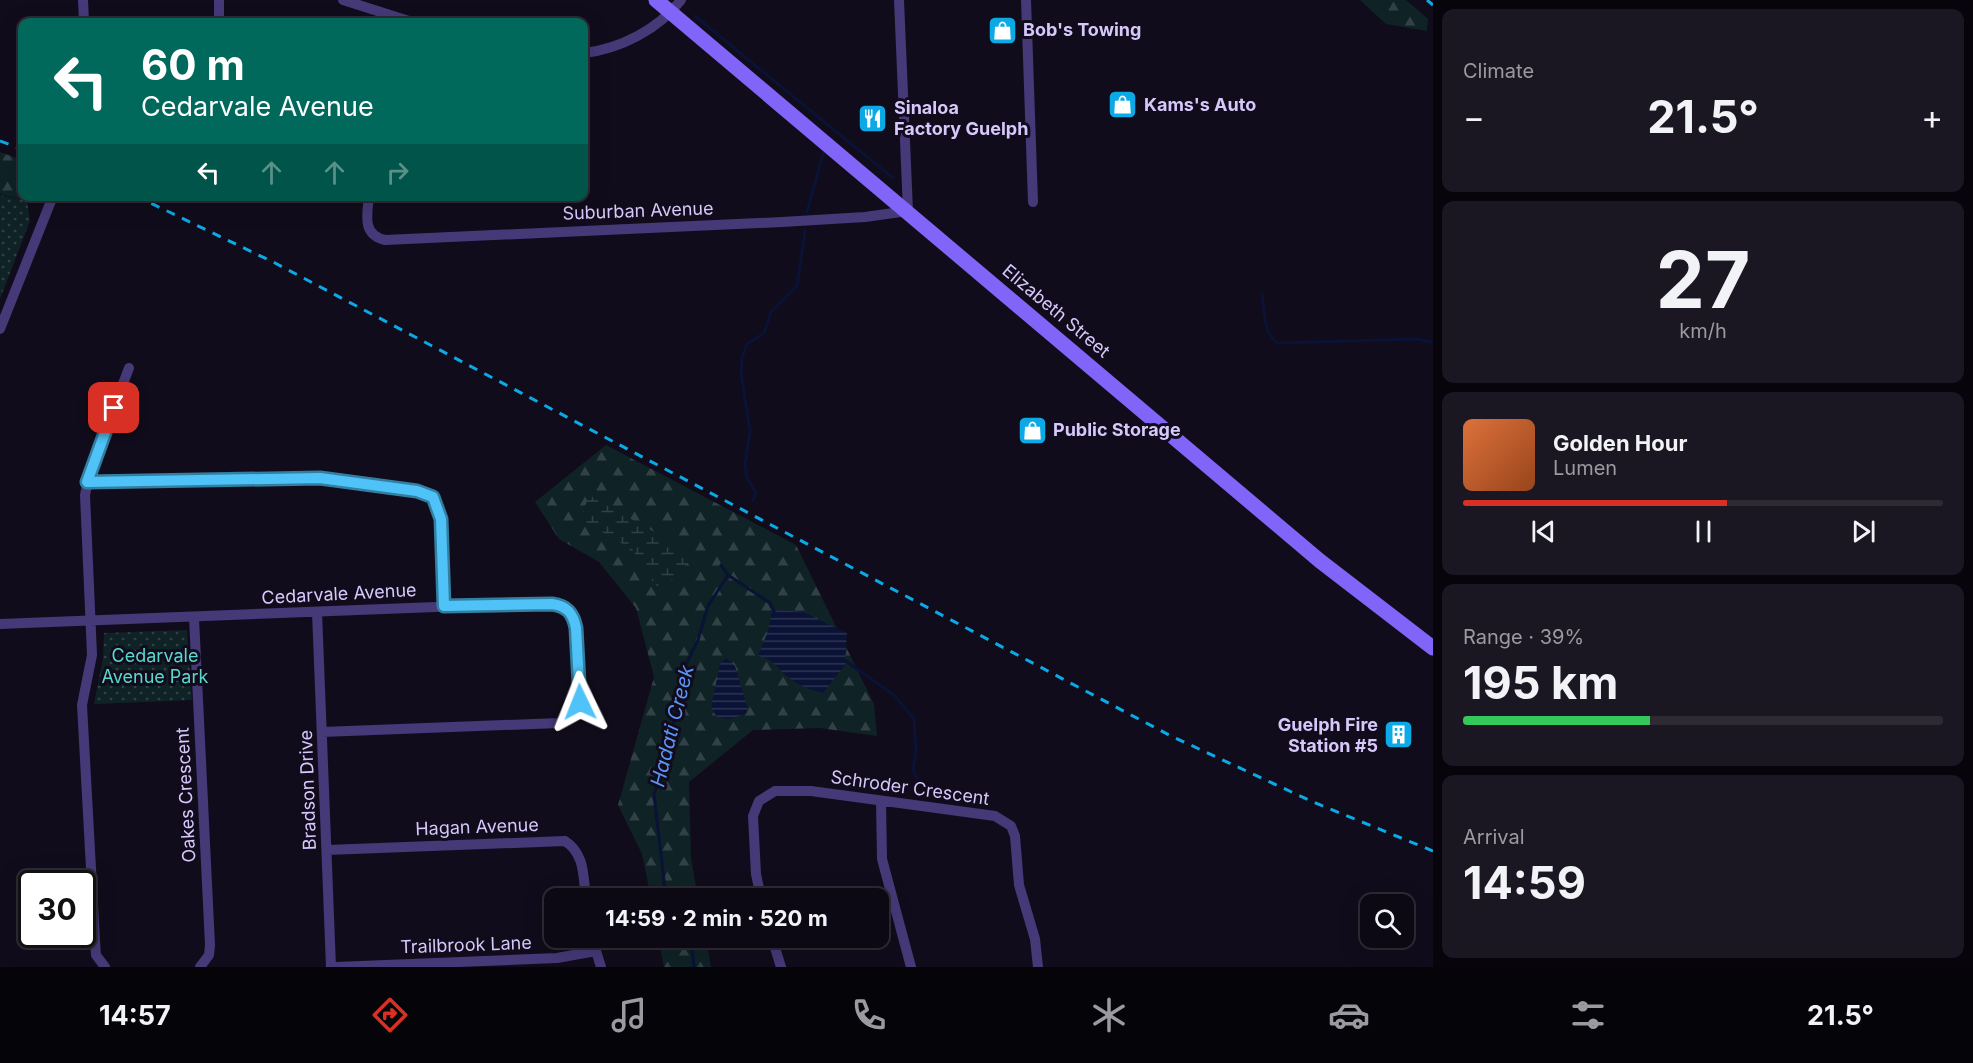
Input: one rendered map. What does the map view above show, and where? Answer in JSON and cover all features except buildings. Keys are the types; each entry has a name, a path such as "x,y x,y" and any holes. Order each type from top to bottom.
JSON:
{"street":[{"path":"83,0 84,18"},
{"path":"219,0 219,18"},
{"path":"343,0 388,18"},
{"name":"Elizabeth Street","path":"656,0 1315,557 1433,648"},
{"path":"588,53 644,33 671,13 681,0"},
{"path":"899,0 908,212"},
{"path":"1026,0 1034,202"},
{"path":"0,329 51,201"},
{"name":"Suburban Avenue","path":"369,201 368,227 371,234 385,240 782,222 908,212"},
{"path":"105,967 96,955 82,705 92,655 86,511 87,482 129,368"},
{"path":"87,482 320,478 426,493 433,497 441,519 444,606"},
{"name":"Cedarvale Avenue","path":"0,624 194,618 444,606 552,604 568,609 574,616 580,702 569,719 559,723 322,732"},
{"name":"Bradson Drive","path":"317,612 331,967"},
{"name":"Oakes Crescent","path":"194,618 210,945 209,955 200,967"},
{"path":"1416,636 1433,636"},
{"name":"Schroder Crescent","path":"759,888 753,816 762,799 775,791 811,791 995,816 1011,826 1015,836 1019,885 1035,939 1038,967"},
{"path":"881,801 882,859 911,967"},
{"name":"Hagan Avenue","path":"327,850 565,841 578,853 585,888"},
{"path":"595,948 601,967"},
{"path":"775,948 781,967"},
{"name":"Trailbrook Lane","path":"336,967 557,958 596,951"}],"green space":[{"path":"1360,0 1406,0 1428,19 1427,31 1386,24"},
{"path":"0,152 18,159 18,199 0,194"},
{"path":"0,195 18,199 18,201 27,201 30,221 0,299"},
{"path":"606,445 796,545 874,704 877,736 820,728 753,730 689,782 691,858 696,888 649,888 642,854 618,805 654,677 636,608 599,562 559,539 535,502"},
{"path":"592,497 690,552 693,557 665,587 658,587 646,574 633,550 580,519 587,501"},
{"name":"Cedarvale Avenue Park","path":"187,630 192,700 94,704 103,658 104,633"},
{"path":"660,948 708,948 711,967 664,967"}],"water":[{"path":"777,610 803,612 847,633 845,665 823,693 796,682 772,662 758,656 768,631 772,612"},
{"path":"726,658 735,666 748,709 746,714 729,719 717,717 711,708 720,664"}],"waterway":[{"path":"695,16 893,178"},
{"path":"807,212 823,154"},
{"path":"753,500 756,493 747,478 745,464 750,431 741,373 742,358 747,344 764,333 771,312 797,286 805,231"},
{"path":"1262,294 1267,329 1273,340 1278,343 1416,339 1433,342"},
{"name":"Hadati Creek","path":"665,888 654,794 668,752 684,668 698,640 708,606 728,575 721,565"},
{"path":"728,575 770,603 774,611"},
{"path":"846,661 895,696 914,719 916,750 913,770 918,780"},
{"name":"Hadati Creek","path":"692,948 694,967"}],"railway":[{"path":"1427,0 1433,5"},
{"path":"0,141 18,148"},
{"path":"146,201 275,263 1169,735 1313,802 1433,851"}],"place":[{"name":"Bob's Towing","path":"1002,30"},
{"name":"Kams's Auto","path":"1123,105"},
{"name":"Sinaloa Factory Guelph","path":"873,118"},
{"name":"Public Storage","path":"1032,430"},
{"name":"Guelph Fire Station #5","path":"1399,735"}],"route":[{"path":"114,408 87,482 320,478 417,491 433,497 439,507 441,519 444,606 552,604 568,609 574,616 576,628 580,702"}]}
